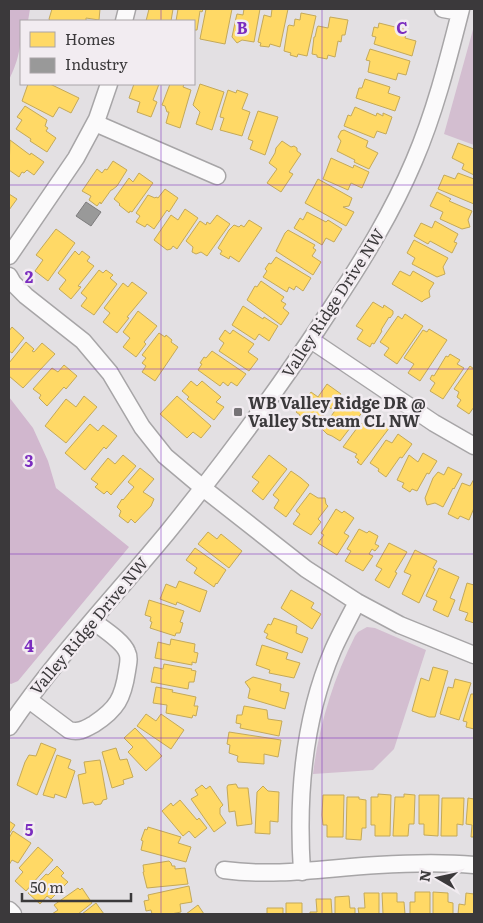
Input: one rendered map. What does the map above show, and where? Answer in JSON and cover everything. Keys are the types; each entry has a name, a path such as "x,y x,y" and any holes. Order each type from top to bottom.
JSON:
{"street":[{"path":"443,9 461,10"},
{"name":"Valley Ridge Drive NW","path":"9,727 93,620 228,456 311,340 366,255 389,216 415,159 433,109 461,10"},
{"path":"9,256 76,158 95,123 110,85"},
{"path":"95,123 217,176"},
{"path":"9,276 13,284 26,296 83,341 110,373 142,428 165,456 203,488 306,569 357,602 400,625 474,655"},
{"path":"311,340 434,423 474,446"},
{"path":"302,872 300,806 308,734 322,682 333,651 357,602"},
{"path":"29,700 69,730 75,731 84,730 106,716 117,705 125,685 128,654 124,646 93,620"},
{"path":"224,870 271,874 379,865 460,863 474,865"},
{"path":"9,910 13,914"}],"shaded area":[{"path":"9,9 30,9 28,20 20,20 19,51 16,65 9,80"},
{"path":"474,26 474,145 444,134"},
{"path":"9,397 33,428 48,461 56,488 129,547 18,681 11,684 9,683"},
{"path":"367,627 375,628 426,650 394,749 373,770 313,774 323,720 340,669 355,636"}],"building: Homes":[{"path":"52,9 100,9 99,20 86,18 86,20 49,19"},
{"path":"149,9 173,9 171,20 146,20"},
{"path":"178,9 203,9 202,12 200,11 197,30 195,30 195,20 176,20"},
{"path":"206,9 232,9 225,44 200,39"},
{"path":"244,9 260,9 254,42 242,40 237,43 232,37 237,14 243,15"},
{"path":"272,9 288,9 280,47 270,44 269,47 260,46 261,43 258,42 264,15 271,17"},
{"path":"301,13 316,16 307,56 298,54 297,57 284,51 288,26 294,26 295,19 300,20"},
{"path":"330,17 348,20 345,35 342,35 341,42 338,41 335,57 328,55 327,59 312,54 317,28 318,26 328,28"},
{"path":"379,23 407,30 405,38 416,41 412,56 374,44 376,37 372,36 374,27 378,28"},
{"path":"370,49 410,61 406,75 398,73 396,80 368,72 370,61 366,60"},
{"path":"365,79 390,87 388,93 400,97 395,111 356,98 359,88 362,88"},
{"path":"200,84 224,92 212,130 196,124 200,112 193,105"},
{"path":"28,85 52,85 79,98 71,113 59,107 53,117 22,101"},
{"path":"134,85 159,85 153,100 157,102 151,117 137,112 140,102 129,98"},
{"path":"170,85 184,85 183,87 191,90 180,128 166,123 169,112 162,105"},
{"path":"228,90 236,93 237,90 248,94 242,109 250,112 242,136 220,130 224,118 220,117"},
{"path":"25,106 47,120 45,126 48,128 46,131 56,138 47,152 16,129 22,120 17,117"},
{"path":"355,107 376,116 377,113 383,116 383,113 392,117 386,134 377,131 374,138 344,126 348,115 351,116"},
{"path":"258,111 278,117 265,155 250,149 253,141 248,139"},
{"path":"344,130 368,141 366,147 378,153 369,169 337,151 341,141 338,137 341,131"},
{"path":"10,140 30,155 31,153 44,162 34,175 27,170 24,173 22,172 19,177 9,170"},
{"path":"282,141 291,147 297,148 297,151 301,154 289,172 293,174 281,192 267,183 277,169 269,163 276,148"},
{"path":"458,143 474,149 474,175 462,169 464,164 452,158"},
{"path":"331,158 353,168 354,165 369,172 362,188 351,183 348,190 323,179"},
{"path":"113,161 127,170 117,186 97,206 89,200 91,196 82,191 97,169 102,173 105,169 107,170"},
{"path":"139,173 153,183 132,212 130,211 129,213 114,199 129,178 133,182"},
{"path":"458,173 474,179 474,204 438,189 444,175 455,179"},
{"path":"318,179 352,198 349,206 343,207 354,212 346,226 305,203"},
{"path":"165,189 178,198 169,212 167,210 154,229 147,224 145,227 136,222 140,216 136,213 148,195 158,198"},
{"path":"437,192 451,199 449,201 472,211 468,220 470,227 462,229 440,219 443,212 430,206"},
{"path":"9,194 17,199 9,210"},
{"path":"185,209 198,218 177,249 173,246 167,250 154,240 171,215 178,220"},
{"path":"307,212 326,222 328,220 342,229 334,242 326,238 322,245 294,228 300,218 303,220"},
{"path":"217,215 230,224 207,256 201,252 196,254 192,252 193,247 186,241 200,221 206,225 207,222 210,224"},
{"path":"249,220 262,228 239,262 230,256 229,259 220,254 222,251 218,248 229,230 234,225 244,227"},
{"path":"435,221 458,234 454,242 457,243 452,253 430,241 428,244 414,236 421,223 432,228"},
{"path":"56,229 75,243 48,281 35,271 43,260 36,255"},
{"path":"288,230 315,245 313,248 316,250 312,256 321,262 313,275 276,251"},
{"path":"414,240 448,258 443,267 445,274 437,277 412,264 415,258 407,253"},
{"path":"75,251 79,255 82,251 90,257 87,261 94,266 78,286 81,287 71,299 59,289 66,280 58,273"},
{"path":"276,257 311,278 303,291 296,286 294,290 289,287 287,292 263,277 267,271 265,269"},
{"path":"99,270 103,273 106,270 113,275 110,278 117,284 94,315 81,306 87,298 81,293"},
{"path":"400,271 410,276 413,271 434,283 429,291 430,297 422,302 392,284"},
{"path":"261,281 284,297 281,301 286,304 283,308 289,313 281,325 247,300 255,286 257,287"},
{"path":"132,282 147,293 127,317 129,318 117,333 103,322 110,313 104,308 123,283 128,287"},
{"path":"373,302 383,308 384,305 393,311 393,314 389,317 374,344 372,343 370,347 357,339 363,330 356,326"},
{"path":"243,306 278,326 269,341 259,334 255,340 232,325"},
{"path":"138,311 157,326 144,342 146,344 136,357 123,347 130,338 123,332"},
{"path":"405,314 423,326 397,364 384,355 389,348 380,342 398,316 402,319"},
{"path":"12,327 24,338 12,353 9,351 9,331"},
{"path":"429,329 447,340 420,381 408,373 414,364 404,358 423,330 427,332"},
{"path":"225,330 230,334 233,330 254,344 248,352 258,359 249,371 219,351 224,343 219,339"},
{"path":"159,333 165,337 166,335 178,347 155,381 142,372 146,366 142,363 146,358 142,355"},
{"path":"26,342 34,349 32,351 34,352 42,343 55,354 23,388 9,376 9,363"},
{"path":"212,351 246,374 237,386 231,382 228,386 223,382 220,386 198,370 204,357 206,358"},
{"path":"450,354 460,360 457,364 464,368 443,399 430,391 435,383 430,379 432,375 434,376 446,356 448,357"},
{"path":"64,365 77,376 47,406 39,398 41,395 33,389 52,368 58,372"},
{"path":"470,366 474,369 474,407 469,414 457,406 461,400 457,397 459,392 454,389"},
{"path":"191,381 197,386 202,381 221,397 216,402 224,407 214,420 187,399 189,397 182,391"},
{"path":"327,384 341,394 316,426 309,421 306,425 298,419 300,415 296,412 311,392 318,397"},
{"path":"84,396 97,407 66,443 45,426 66,399 76,407"},
{"path":"177,396 211,426 201,438 193,432 187,438 160,414"},
{"path":"352,401 364,410 340,441 322,429 339,405 346,409"},
{"path":"377,418 390,427 361,465 355,457 357,454 343,447 360,424 363,423 370,427"},
{"path":"90,424 98,431 103,425 117,436 106,449 104,447 85,470 65,453"},
{"path":"398,434 412,444 386,477 370,463 386,440 392,443"},
{"path":"423,453 437,461 429,474 427,473 417,491 412,489 410,492 402,487 404,483 397,480 409,455 418,462"},
{"path":"123,455 136,466 111,495 107,491 104,494 95,487 98,484 91,479 108,458 115,464"},
{"path":"269,455 287,469 263,500 252,491 259,482 252,477"},
{"path":"448,467 462,474 454,489 443,507 435,503 427,505 425,498 433,478 438,472 444,475"},
{"path":"140,468 154,479 143,492 154,499 151,506 135,523 131,519 128,523 119,516 121,511 117,507 134,487 128,482"},
{"path":"291,471 309,485 286,517 274,508 279,500 273,495"},
{"path":"474,479 474,508 469,520 460,516 458,519 448,514 462,483 470,486"},
{"path":"310,493 318,498 325,498 328,506 318,519 321,522 311,535 293,524 300,514 296,511"},
{"path":"336,509 342,513 344,511 354,518 344,533 349,536 337,555 318,543 324,535 321,533"},
{"path":"359,529 367,533 369,531 378,536 375,544 379,546 375,551 372,549 369,554 373,556 363,571 345,561 351,551 347,549"},
{"path":"208,532 217,539 221,534 242,551 229,568 198,544"},
{"path":"389,543 407,552 395,572 397,573 389,588 375,580 382,569 376,566"},
{"path":"195,548 226,570 214,587 194,573 197,568 186,560"},
{"path":"415,550 437,561 419,603 402,594 411,575 404,572"},
{"path":"439,568 459,577 450,598 455,600 448,617 433,610 437,601 426,596"},
{"path":"179,581 207,591 200,612 177,602 176,605 160,599 166,584 176,588"},
{"path":"467,583 474,585 474,623 465,620 468,613 459,610"},
{"path":"291,590 314,603 311,608 321,614 312,629 281,608"},
{"path":"149,600 184,611 180,622 183,623 180,633 176,633 175,636 150,628 151,617 145,615"},
{"path":"274,618 297,626 296,633 308,638 302,653 266,638 268,634 264,632 268,624 271,625"},
{"path":"171,639 195,644 194,652 198,653 196,663 192,662 192,665 155,658 158,642 170,645"},
{"path":"262,645 288,653 286,659 300,663 294,678 269,673 270,670 256,665"},
{"path":"164,664 196,671 194,682 189,682 188,689 151,682 154,667 163,669"},
{"path":"433,667 448,671 435,717 429,717 412,711 421,678 429,681"},
{"path":"253,677 281,684 280,691 289,693 285,709 248,698 250,689 245,682"},
{"path":"455,679 471,683 459,720 440,714 448,687 453,688"},
{"path":"156,687 196,697 194,706 198,706 196,716 193,715 192,718 166,713 167,705 153,703"},
{"path":"471,694 474,694 474,729 466,727 467,722 463,721"},
{"path":"244,706 267,710 268,719 282,721 279,736 240,728 241,724 236,723 237,715 242,715"},
{"path":"146,714 156,721 161,714 184,730 171,749 137,726"},
{"path":"135,728 162,756 146,771 128,752 133,747 124,738"},
{"path":"229,732 281,740 278,757 264,754 264,764 238,762 238,756 229,753 230,745 227,744"},
{"path":"41,743 56,749 37,795 17,785 29,755 36,756"},
{"path":"116,748 120,760 127,759 133,777 123,780 124,784 112,788 102,752"},
{"path":"57,755 71,760 68,768 75,771 66,798 55,794 54,798 43,795"},
{"path":"100,760 107,799 103,800 101,804 95,805 93,802 83,804 78,775 86,773 84,762"},
{"path":"236,784 238,788 248,788 252,824 237,826 235,811 229,812 227,787 228,785"},
{"path":"202,785 206,789 210,786 223,805 220,808 220,814 226,823 214,832 191,799 198,795 195,790"},
{"path":"263,786 268,791 279,792 278,822 270,821 270,834 255,833 257,792"},
{"path":"378,794 391,795 390,836 375,836 375,825 371,825 371,797 378,797"},
{"path":"404,794 415,795 414,824 409,824 408,836 393,836 395,797 404,797"},
{"path":"323,795 344,795 343,837 327,837 327,825 323,825 322,815"},
{"path":"419,795 439,795 438,836 424,835 424,824 419,824"},
{"path":"347,797 359,797 359,799 366,800 366,828 362,828 361,840 346,839"},
{"path":"442,798 464,798 463,825 457,824 457,836 441,836"},
{"path":"468,798 474,799 474,837 471,837 472,825 466,824"},
{"path":"180,800 197,820 199,818 207,828 195,838 189,831 183,836 162,811 171,803 173,806"},
{"path":"9,821 15,825 9,834"},
{"path":"148,827 181,837 178,843 191,847 186,862 141,850 143,841 141,840 145,829 147,830"},
{"path":"13,831 31,843 18,863 12,860 9,865 9,838"},
{"path":"38,847 53,860 26,891 15,881 23,872 19,868"},
{"path":"169,861 172,866 175,866 175,869 185,868 188,884 147,888 143,865"},
{"path":"57,866 64,873 61,876 68,882 51,899 47,896 40,904 28,893 46,874 48,875"},
{"path":"189,886 192,902 180,904 181,912 152,914 151,910 146,911 144,901 149,900 148,895"},
{"path":"78,888 80,890 82,888 92,903 78,914 52,914 58,910 54,905"},
{"path":"415,892 430,892 430,914 410,914 410,902 415,902"},
{"path":"433,892 448,893 448,902 453,903 453,914 433,914"},
{"path":"364,893 379,893 379,914 359,914 358,908 365,908"},
{"path":"382,893 397,893 397,902 404,902 405,914 383,914"},
{"path":"466,893 474,894 474,914 458,914 459,904 465,905"},
{"path":"349,896 350,908 355,908 355,914 335,914 335,897"},
{"path":"316,899 331,899 332,914 310,914 310,912 317,912"},
{"path":"96,903 104,914 82,914"},
{"path":"286,903 302,903 302,914 286,914"},
{"path":"198,905 204,914 186,914"},
{"path":"267,908 283,908 283,914 267,914"}],"building: Industry":[{"path":"86,202 101,212 91,226 76,216"}],"place":[{"name":"WB Valley Ridge DR @ Valley Stream CL NW","path":"238,412"}]}
